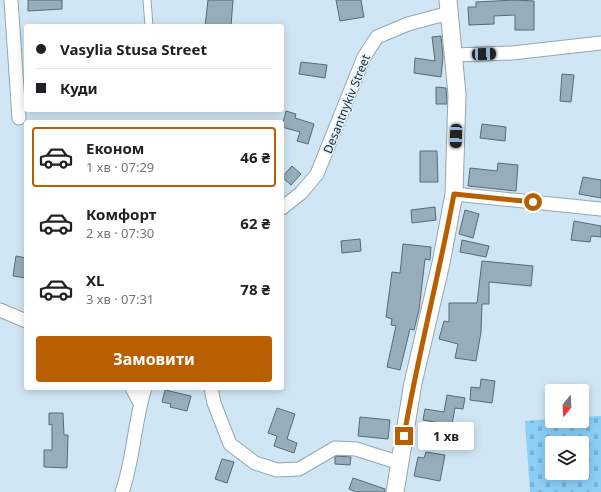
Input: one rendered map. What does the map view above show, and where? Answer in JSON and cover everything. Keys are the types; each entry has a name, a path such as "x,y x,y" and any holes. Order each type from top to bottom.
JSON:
{"street":[{"path":"11,0 19,118"},
{"path":"395,492 413,383 441,263 454,194 457,94 455,55 449,7"},
{"name":"Desantnykiv Street","path":"284,206 301,193 317,174 364,57 378,37 449,7"},
{"path":"455,55 512,53 601,43"},
{"path":"454,194 601,209"},
{"path":"0,310 24,320"},
{"path":"133,390 140,403"},
{"path":"122,492 128,477 140,403 144,390"},
{"path":"211,390 214,403 230,444 256,463 277,470 299,469 334,448 356,449 400,463"}],"lane":[{"path":"147,0 149,24"}],"green space":[{"path":"601,416 601,492 530,492 525,421 545,420 545,428 589,428 589,417"}],"building":[{"path":"28,0 62,0 62,9 28,11"},
{"path":"208,0 233,0 231,24 205,24"},
{"path":"336,0 361,0 364,17 340,21"},
{"path":"515,0 534,1 534,30 515,30 515,15 494,16 494,24 469,25 468,7 476,7 476,2"},
{"path":"441,36 443,57 441,77 414,73 415,58 435,61 432,37"},
{"path":"301,62 327,65 325,78 299,74"},
{"path":"562,74 574,75 571,102 560,101"},
{"path":"436,87 446,88 447,104 436,104"},
{"path":"286,111 296,114 295,118 314,124 308,144 297,141 300,132 284,128"},
{"path":"482,124 506,127 505,141 480,138"},
{"path":"420,151 437,151 438,182 420,182"},
{"path":"498,163 518,165 516,191 468,186 470,168 497,171"},
{"path":"292,166 301,174 291,185 284,179 284,175"},
{"path":"583,177 601,180 601,198 579,194"},
{"path":"435,207 436,220 412,223 411,210"},
{"path":"465,210 479,214 473,238 459,234"},
{"path":"574,221 601,226 601,237 591,236 590,242 571,240"},
{"path":"360,239 361,251 342,253 341,241"},
{"path":"462,240 489,246 486,257 460,252"},
{"path":"403,244 431,247 430,260 425,259 419,310 414,330 410,329 400,370 387,367 396,326 391,325 392,319 386,317 392,272 400,273"},
{"path":"16,256 24,258 24,278 13,276"},
{"path":"482,261 533,266 531,286 489,282 489,304 482,304 481,332 476,361 455,358 458,344 439,339 444,321 449,322 449,303 477,303"},
{"path":"481,379 495,381 492,403 470,400 471,387 480,388"},
{"path":"165,390 191,396 187,411 170,407 171,404 162,402"},
{"path":"447,395 465,398 463,409 455,408 450,435 440,433 441,429 434,428 435,422 423,420 425,409 444,412"},
{"path":"277,408 295,414 287,439 297,443 294,453 274,446 277,436 268,433"},
{"path":"49,413 63,413 64,435 68,435 67,468 44,467 44,450 52,450 52,424 49,425"},
{"path":"360,417 390,420 388,439 358,436"},
{"path":"426,452 445,455 440,481 414,476 418,457 424,458"},
{"path":"335,457 351,457 350,465 335,464"},
{"path":"222,459 234,462 227,483 215,479"},
{"path":"353,478 385,489 385,492 356,492 349,489"}],"route":[{"path":"404,436 413,383 441,263 454,194 533,202"}]}
